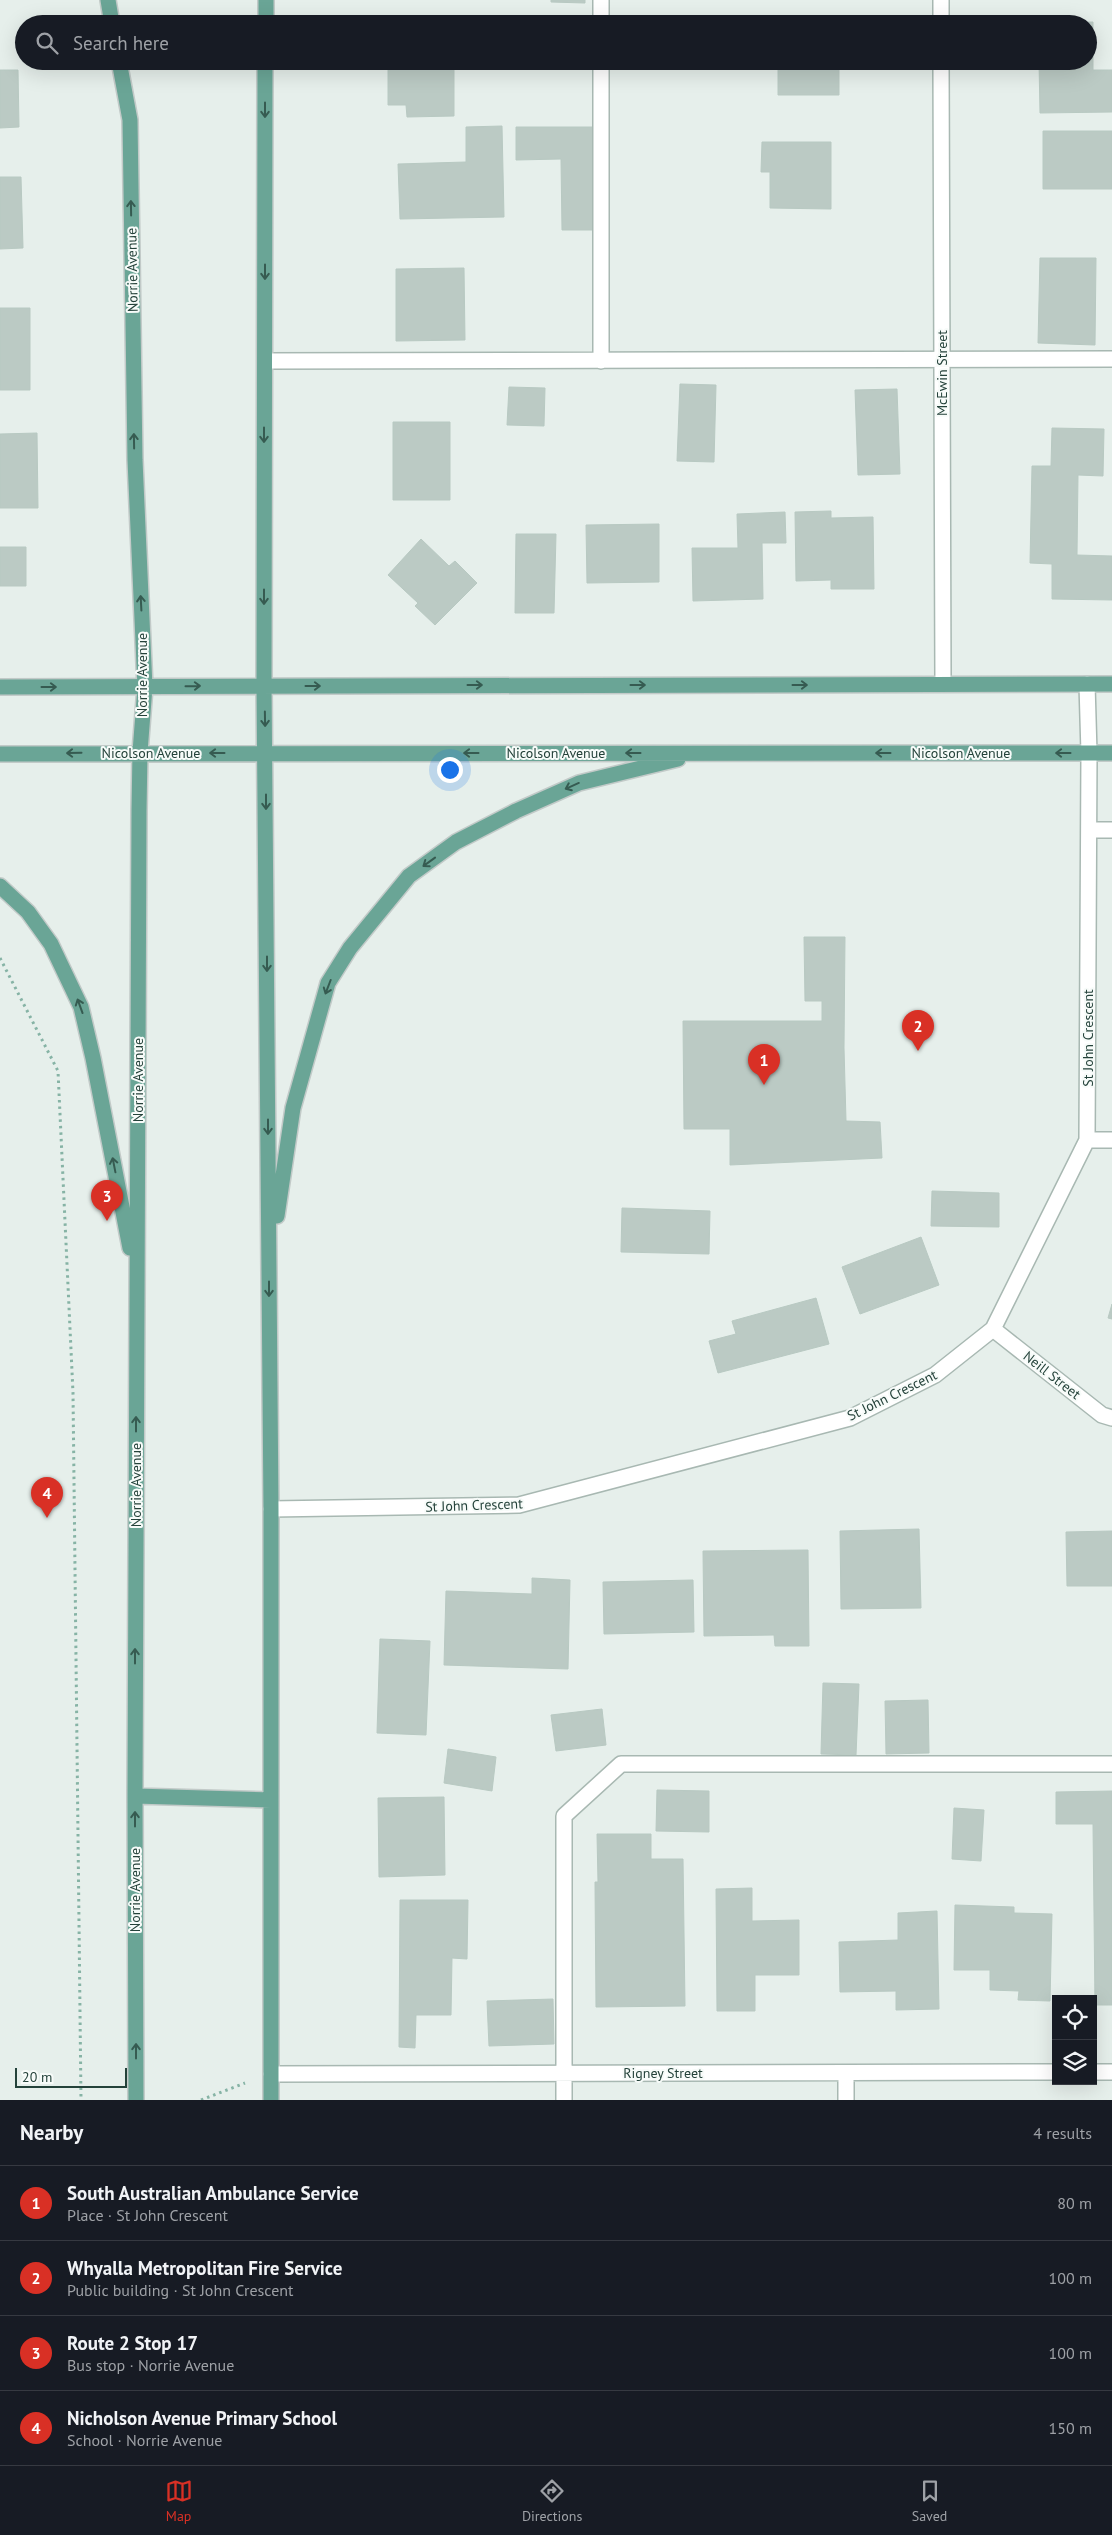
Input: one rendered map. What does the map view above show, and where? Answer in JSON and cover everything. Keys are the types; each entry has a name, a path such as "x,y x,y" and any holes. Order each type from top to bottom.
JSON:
{"main road":[{"path":"108,0 110,15"},
{"path":"266,0 266,15"},
{"name":"Norrie Avenue","path":"121,70 130,120 135,460 145,687 140,752 135,1796 136,2100"},
{"path":"265,70 264,686 271,1509 271,2100"},
{"path":"0,688 1112,684"},
{"name":"Nicolson Avenue","path":"0,754 140,752 1112,754"},
{"path":"269,1264 293,1108 328,983 350,948 409,876 456,842 516,811 579,783 704,753"},
{"path":"0,886 28,912 51,944 81,1007 94,1058 137,1282"},
{"path":"135,1796 271,1800"}],"street":[{"path":"601,0 601,15"},
{"path":"941,0 941,15"},
{"path":"600,361 601,70"},
{"name":"McEwin Street","path":"941,70 943,684"},
{"path":"265,361 942,361 1112,359"},
{"name":"St John Crescent","path":"271,1509 519,1505 850,1418 936,1375 993,1329 1087,1140 1089,753 1087,684"},
{"path":"1089,830 1112,830"},
{"path":"1087,1140 1112,1140"},
{"name":"Neill Street","path":"993,1329 1102,1415 1112,1418"},
{"path":"564,2100 564,1816 621,1764 1112,1764"},
{"name":"Rigney Street","path":"271,2074 1052,2072"},
{"path":"1097,2072 1112,2072"},
{"path":"846,2073 846,2100"}],"path":[{"path":"0,958 58,1072 72,1393 81,2100"},
{"path":"201,2100 271,2074"}],"building":[{"path":"551,0 585,0 585,3 551,2"},
{"path":"0,70 18,70 19,127 0,128"},
{"path":"388,70 454,70 454,116 407,117 406,105 388,105"},
{"path":"778,70 839,70 839,95 778,95"},
{"path":"1039,70 1112,70 1112,112 1040,113"},
{"path":"502,126 504,217 400,219 398,164 466,162 466,127"},
{"path":"516,127 597,127 598,230 562,230 561,159 516,160"},
{"path":"1043,131 1112,131 1112,189 1043,189"},
{"path":"762,142 831,142 831,209 770,208 770,172 761,172"},
{"path":"0,177 21,177 23,248 0,249"},
{"path":"1040,258 1096,258 1095,345 1038,343"},
{"path":"464,268 465,340 396,341 396,269"},
{"path":"0,308 30,308 30,390 0,390"},
{"path":"680,384 716,385 714,462 677,461"},
{"path":"509,387 545,388 544,426 507,425"},
{"path":"897,389 900,474 858,475 855,390"},
{"path":"393,422 450,422 450,500 393,500"},
{"path":"1052,428 1104,429 1103,476 1078,475 1077,555 1112,556 1112,600 1052,599 1052,564 1030,563 1032,466 1051,466"},
{"path":"37,433 38,508 0,508 0,434"},
{"path":"831,511 831,518 873,517 874,589 831,589 831,580 796,581 795,512"},
{"path":"785,512 786,543 762,543 763,599 693,601 692,548 738,548 737,514"},
{"path":"659,524 659,582 587,583 586,525"},
{"path":"516,534 556,534 554,613 515,613"},
{"path":"421,539 449,566 455,561 477,583 435,625 415,606 418,603 388,575"},
{"path":"0,547 26,547 26,586 0,586"},
{"path":"804,937 845,937 844,1048 846,1121 880,1122 882,1158 730,1165 730,1129 684,1129 683,1021 822,1021 822,1001 805,1001"},
{"path":"932,1191 999,1193 999,1227 931,1226"},
{"path":"622,1208 710,1211 709,1254 621,1252"},
{"path":"921,1237 939,1285 860,1314 842,1267"},
{"path":"816,1298 829,1344 718,1373 709,1341 736,1334 732,1321"},
{"path":"1112,1304 1112,1319 1108,1318"},
{"path":"919,1529 921,1608 841,1609 840,1531"},
{"path":"1112,1531 1112,1586 1067,1586 1066,1532"},
{"path":"808,1550 809,1646 775,1646 774,1635 704,1636 703,1551"},
{"path":"532,1578 570,1580 568,1669 444,1665 446,1591 532,1594"},
{"path":"693,1580 694,1632 604,1634 603,1582"},
{"path":"380,1639 430,1641 426,1735 377,1733"},
{"path":"823,1683 859,1684 856,1755 821,1754"},
{"path":"928,1700 929,1753 886,1754 885,1701"},
{"path":"602,1709 606,1745 556,1751 551,1715"},
{"path":"448,1749 496,1757 492,1791 444,1783"},
{"path":"657,1790 709,1791 709,1832 656,1831"},
{"path":"1112,1791 1112,2005 1097,2005 1097,1995 1095,1995 1093,1824 1056,1824 1056,1792"},
{"path":"444,1797 445,1875 379,1877 378,1798"},
{"path":"954,1808 984,1810 981,1861 952,1859"},
{"path":"597,1834 651,1834 651,1859 683,1859 685,2006 596,2007 595,1882 598,1882"},
{"path":"752,1888 752,1921 799,1920 799,1975 755,1975 755,2011 717,2011 716,1889"},
{"path":"400,1900 468,1900 467,1959 452,1958 451,2015 416,2015 415,2048 399,2047"},
{"path":"955,1905 1014,1907 1014,1913 1052,1914 1050,2001 1018,2000 1019,1991 990,1990 990,1970 954,1970"},
{"path":"937,1911 939,2009 896,2010 896,1991 840,1992 839,1942 898,1940 898,1913"},
{"path":"553,1999 554,2044 489,2046 487,2001"}],"place":[{"name":"Whyalla Metropolitan Fire Service","path":"918,1051"},
{"name":"South Australian Ambulance Service","path":"764,1085"},
{"name":"Route 2 Stop 17","path":"107,1221"},
{"name":"Nicholson Avenue Primary School","path":"47,1518"}]}
